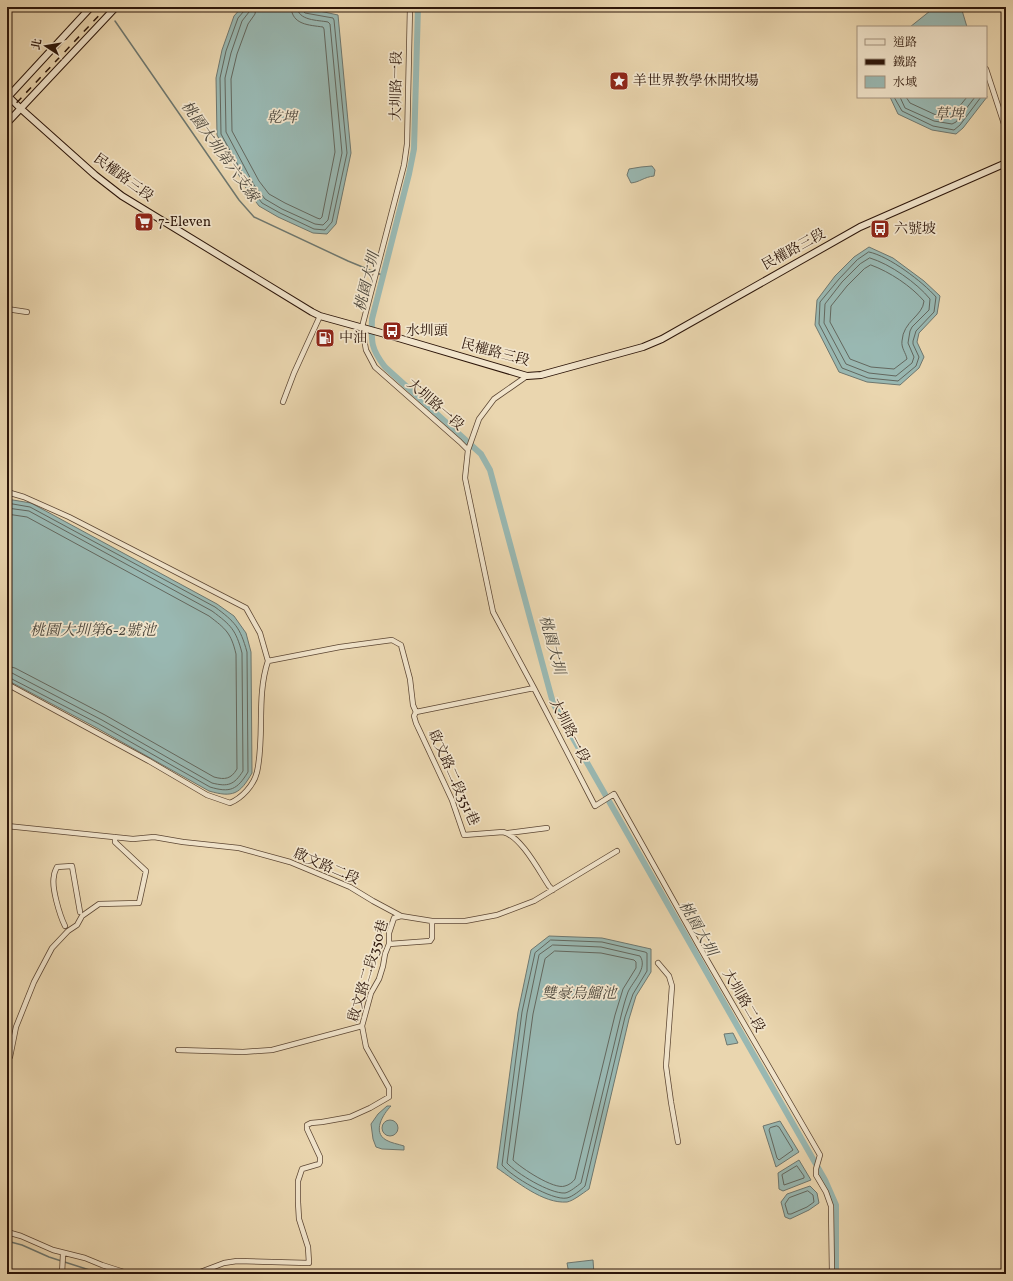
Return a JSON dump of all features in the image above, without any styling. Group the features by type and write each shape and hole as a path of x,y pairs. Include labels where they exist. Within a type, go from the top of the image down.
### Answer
{"street":[{"path":"8,96 91,7"},
{"path":"7,123 116,7"},
{"name":"大圳路一段","path":"410,7 407,144 404,165 362,327 366,350 375,367 469,449 465,478 493,612 595,806 614,794"},
{"path":"987,72 1006,130"},
{"name":"民權路三段","path":"8,96 95,175 122,196 320,316 527,376 541,375 643,347 656,342 860,227 1006,163"},
{"path":"7,310 27,312"},
{"path":"283,402 294,373 320,316"},
{"path":"469,449 479,419 494,399 527,376"},
{"path":"7,492 24,497 69,517 246,608 260,633 268,661 263,676 260,749 257,773 250,787 237,800 230,803 207,795 7,684"},
{"path":"268,661 340,647 392,640 401,645 410,678 413,705 416,712 534,688"},
{"name":"啟文路二段351巷","path":"416,712 414,716 416,723 452,800 464,835 503,832 508,833"},
{"name":"大圳路二段","path":"614,794 699,946 820,1155 816,1175 826,1192 831,1206 832,1274"},
{"name":"啟文路二段","path":"7,826 133,839 154,837 183,842 239,848 290,862 350,887 401,916 432,922 465,921 497,915 534,901 617,851"},
{"path":"508,833 547,828"},
{"path":"508,833 516,839 548,886 553,890"},
{"path":"7,1059 10,1057 16,1027 34,982 52,948 68,931 77,925 82,916 99,904 139,903 146,871 115,842 115,837"},
{"path":"65,926 60,917 53,882 58,867 72,866 80,912"},
{"name":"啟文路二段350巷","path":"195,1274 224,1263 237,1261 309,1263 308,1247 299,1219 298,1181 302,1169 318,1164 320,1162 320,1157 307,1129 308,1125 311,1123 350,1117 389,1097 389,1088 366,1047 362,1026 369,998 379,979 389,944 389,933 394,918 401,916"},
{"path":"389,944 430,941 432,938 432,922"},
{"path":"658,963 669,976 672,986 666,1066 678,1142"},
{"path":"178,1050 243,1052 272,1050 362,1026"},
{"path":"7,1232 21,1236 63,1254 85,1258 130,1274"},
{"path":"62,1272 63,1254"}],"water":[{"name":"乾埤","path":"242,7 301,7 338,15 351,153 336,224 327,234 313,233 278,217 259,206 247,190 217,135 216,78 222,50 234,16"},
{"path":"935,7 961,7 967,26 911,26"},
{"name":"草埤","path":"890,98 986,98 963,128 956,134 932,130 898,114"},
{"path":"652,166 655,170 654,176 631,183 627,175 629,169"},
{"path":"869,247 893,258 924,281 940,296 937,314 919,333 917,342 924,357 919,368 900,385 867,382 839,372 815,325 817,300 835,276 854,257"},
{"name":"桃園大圳第6-2號池","path":"7,499 31,503 217,604 234,616 246,633 251,652 252,773 244,786 230,794 209,791 97,728 7,680"},
{"name":"雙豪烏鰡池","path":"549,936 602,938 651,949 651,972 636,996 629,1019 589,1189 575,1199 567,1202 558,1202 539,1196 497,1168 518,1012 531,950"},
{"path":"733,1033 738,1043 727,1045 724,1034"},
{"path":"387,1106 391,1106 382,1118 379,1128 380,1132 382,1137 386,1140 404,1146 404,1150 382,1149 376,1147 373,1139 371,1124 378,1114"},
{"path":"390,1120 396,1122 398,1128 396,1134 390,1136 384,1134 382,1128 384,1122"},
{"path":"780,1121 799,1152 776,1167 763,1126"},
{"path":"799,1160 811,1180 783,1191 779,1189 778,1173"},
{"path":"810,1186 817,1193 819,1203 809,1210 790,1219 785,1217 781,1202 787,1194"},
{"path":"593,1260 594,1274 569,1274 567,1263"}],"waterway":[{"name":"桃園大圳","path":"418,7 414,149 372,319 372,340 374,350 385,367 481,454 490,470 553,703 825,1180 836,1205 836,1274"},
{"name":"桃園大圳第六支線","path":"115,21 239,200 254,217 348,261 382,275"},
{"path":"7,1241 22,1245 49,1257 102,1274"},
{"path":"229,1274 235,1272 374,1274"}],"railway":[{"path":"7,113 107,7"}],"place":[{"name":"羊世界教學休閒牧場","path":"619,81"},
{"name":"7-Eleven","path":"144,222"},
{"name":"六號坡","path":"880,229"},
{"name":"水圳頭","path":"392,331"},
{"name":"中油","path":"325,338"}]}
